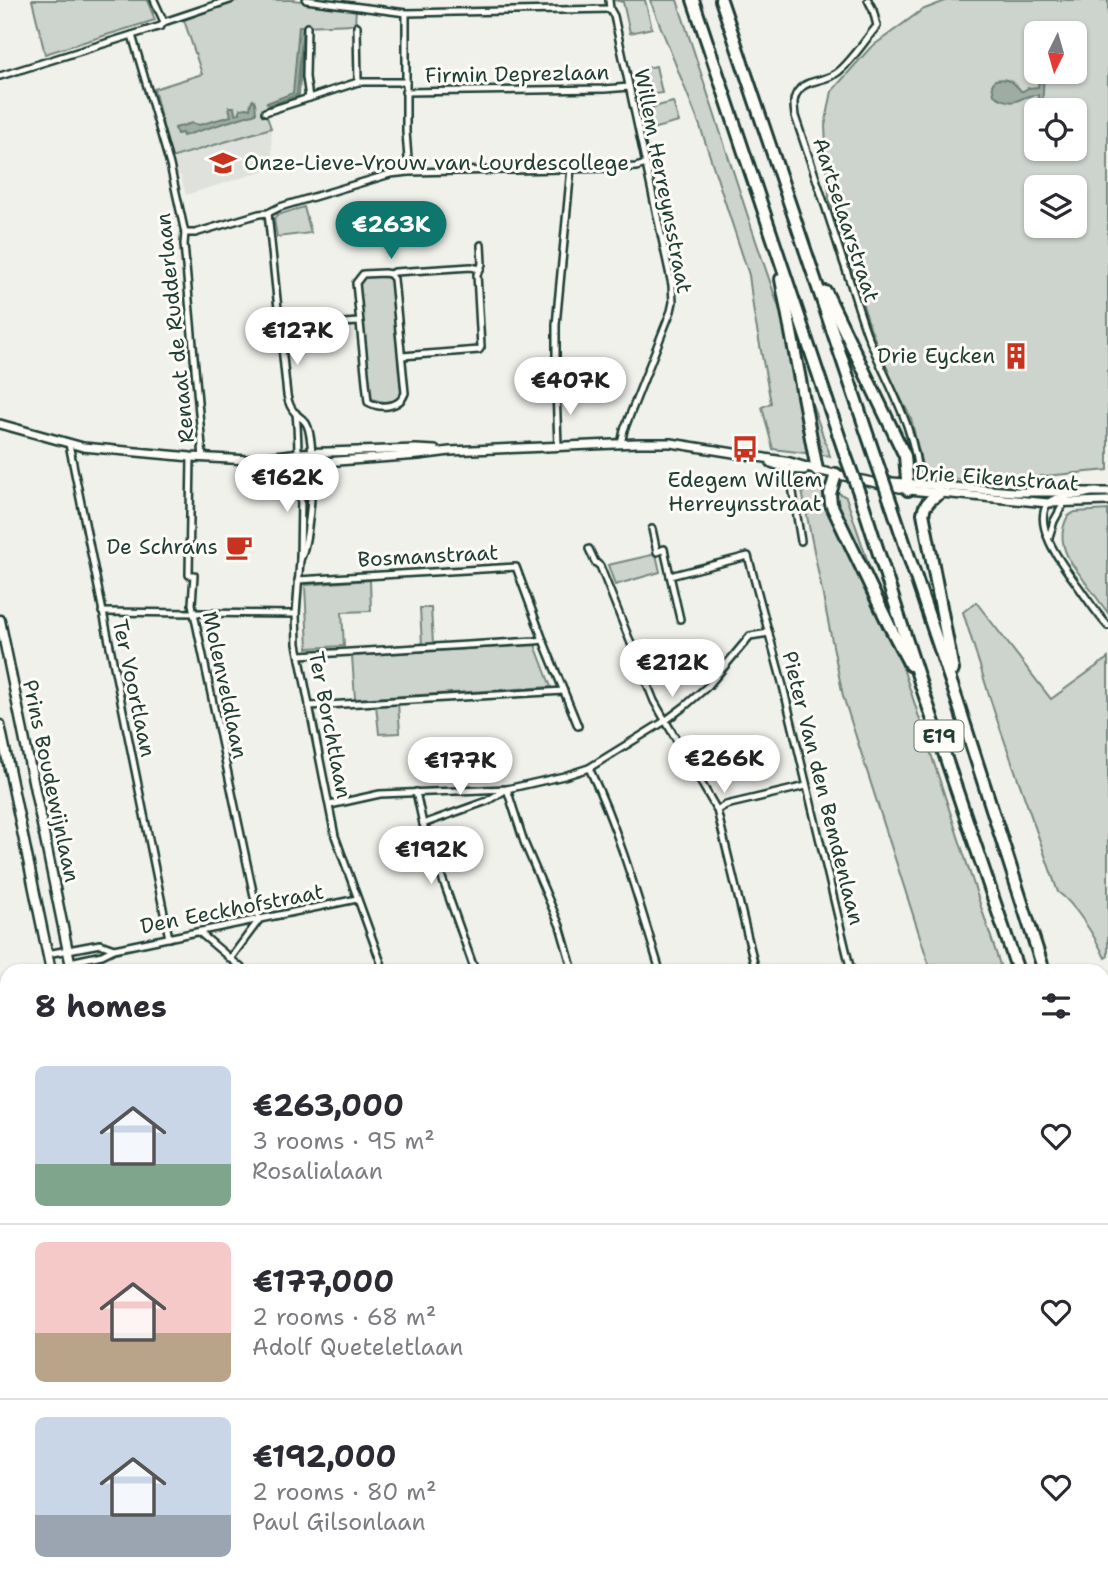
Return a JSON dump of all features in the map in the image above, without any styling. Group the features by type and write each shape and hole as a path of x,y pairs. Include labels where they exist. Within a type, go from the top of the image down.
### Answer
{"highway":[{"name":"E19","path":"693,0 1016,964"},
{"name":"E19","path":"721,0 957,700 1042,964"},
{"path":"776,248 817,470"},
{"path":"805,248 905,456 911,486"},
{"path":"836,474 830,494 831,504 903,654 920,682"},
{"path":"940,493 928,502 923,513 957,700"}],"main road":[{"name":"Prins Boudewijnlaan","path":"0,620 70,949 71,964"},
{"name":"Prins Boudewijnlaan","path":"0,725 49,964"}],"street":[{"path":"154,0 164,22"},
{"path":"0,76 161,26 164,22 230,0"},
{"path":"306,0 407,13 611,9"},
{"name":"Willem Herreynsstraat","path":"609,0 672,285 673,302 621,444"},
{"name":"Aartselaarstraat","path":"868,0 877,26 840,71 828,79 800,87 793,100 795,116 867,332 911,433 918,471 911,486"},
{"path":"407,13 405,92 409,172"},
{"path":"357,26 359,82"},
{"path":"307,27 306,77 309,98"},
{"name":"Renaat de Rudderlaan","path":"132,35 167,155 186,233 184,244 203,458"},
{"path":"265,112 359,82 406,82"},
{"name":"Firmin Deprezlaan","path":"405,92 629,87"},
{"path":"186,233 195,233 268,213 390,174 636,167 646,164"},
{"path":"558,446 556,325 571,168"},
{"path":"268,213 286,395 296,413"},
{"path":"402,356 479,350 481,346 477,274 482,264 481,246"},
{"path":"390,274 394,279 405,393 396,405 373,405 368,402 359,322 356,283 358,278 363,274 471,267 480,269"},
{"path":"280,327 359,322"},
{"name":"Ter Borchtlaan","path":"296,413 307,424 313,463 306,548 300,561"},
{"name":"Ter Borchtlaan","path":"296,413 300,463 300,561 296,635 335,836 381,964"},
{"name":"Drie Eikenstraat","path":"0,424 83,447 261,462 313,463 450,451 671,443 940,493 1048,503 1108,502"},
{"name":"Ter Voortlaan","path":"69,444 169,938"},
{"name":"Drie Eikenstraat","path":"250,460 311,452 416,449 450,451"},
{"name":"Molenveldlaan","path":"191,457 189,575 194,575 192,604 258,920"},
{"path":"790,465 801,541"},
{"name":"Drie Eikenstraat","path":"911,486 1014,492 1108,492"},
{"path":"1043,519 1048,503 1055,498 1083,496 1093,492"},
{"path":"1026,501 1035,504 1041,512 1054,552 1108,626"},
{"path":"1049,537 1064,503"},
{"path":"652,529 657,552 664,550 680,619"},
{"path":"589,549 600,566 654,701 717,810 754,964"},
{"name":"Pieter Van den Bemdenlaan","path":"670,576 748,556 849,964"},
{"name":"Bosmanstraat","path":"298,580 516,567 578,726"},
{"path":"102,612 296,614"},
{"path":"330,805 380,794 507,789 589,768 665,721 709,685 750,636 769,633"},
{"path":"300,655 543,639"},
{"path":"309,706 564,691"},
{"path":"589,768 622,845 658,964"},
{"path":"717,810 726,805 806,786"},
{"path":"423,824 487,801 507,789"},
{"path":"507,789 524,842 560,926 571,964"},
{"path":"416,792 423,824 473,964"},
{"name":"Den Eeckhofstraat","path":"79,964 114,949 357,900"},
{"path":"230,959 258,920"},
{"path":"199,932 236,964"},
{"name":"Den Eeckhofstraat","path":"70,949 100,944 114,949"},
{"path":"47,954 70,949"}],"shaded area":[{"path":"32,0 147,0 155,20 45,54"},
{"path":"238,0 294,0 356,9 355,24 303,26 299,96 265,111 271,128 171,158 154,89 202,74 184,20"},
{"path":"614,0 645,0 652,28 630,33 623,2"},
{"path":"650,0 677,0 830,456 773,449 762,407 771,403 749,275 700,126"},
{"name":"Drie Eycken","path":"948,0 1108,0 1108,470 982,480 925,478 911,418 892,382 870,327 829,198 825,126 832,91 870,48 922,10"},
{"path":"299,26 303,26 297,95 269,105 267,103 293,93"},
{"path":"656,66 662,93 649,95 643,69"},
{"path":"1003,79 1016,85 1021,91 1038,87 1038,84 1043,84 1043,98 1032,95 1014,102 994,95 992,85 995,80"},
{"path":"253,100 256,113 183,136 182,133 177,134 175,128 231,116 229,107 234,107 235,114 240,113 240,109 250,109"},
{"path":"673,102 679,122 651,129 646,109"},
{"name":"Onze-Lieve-Vrouw van Lourdescollege","path":"271,128 273,168 186,195 180,175 177,176 171,159"},
{"path":"304,207 311,233 277,237 274,219 277,215"},
{"path":"364,277 387,277 392,285 403,391 398,399 387,402 372,399 369,393 359,289"},
{"path":"800,481 826,486 846,497 875,583 883,625 901,662 1000,964 929,964 843,696"},
{"path":"1108,510 1108,613 1072,564 1064,546 1063,534 1068,516 1075,512"},
{"path":"656,554 660,572 615,585 608,565"},
{"path":"370,580 371,611 342,612 344,646 308,648 305,585"},
{"path":"976,602 1051,699 1108,658 1108,956 1105,958 1084,922 1058,892 995,714 963,612"},
{"path":"420,608 431,608 433,644 422,644"},
{"path":"535,645 551,687 355,699 352,656"},
{"path":"398,703 400,733 379,734 376,705"}],"waterway":[{"path":"148,0 154,13"}],"place":[{"name":"Onze-Lieve-Vrouw van Lourdescollege","path":"223,163"},
{"name":"Drie Eycken","path":"1016,356"},
{"name":"Edegem Willem Herreynsstraat","path":"745,449"},
{"name":"De Schrans","path":"239,547"}]}
